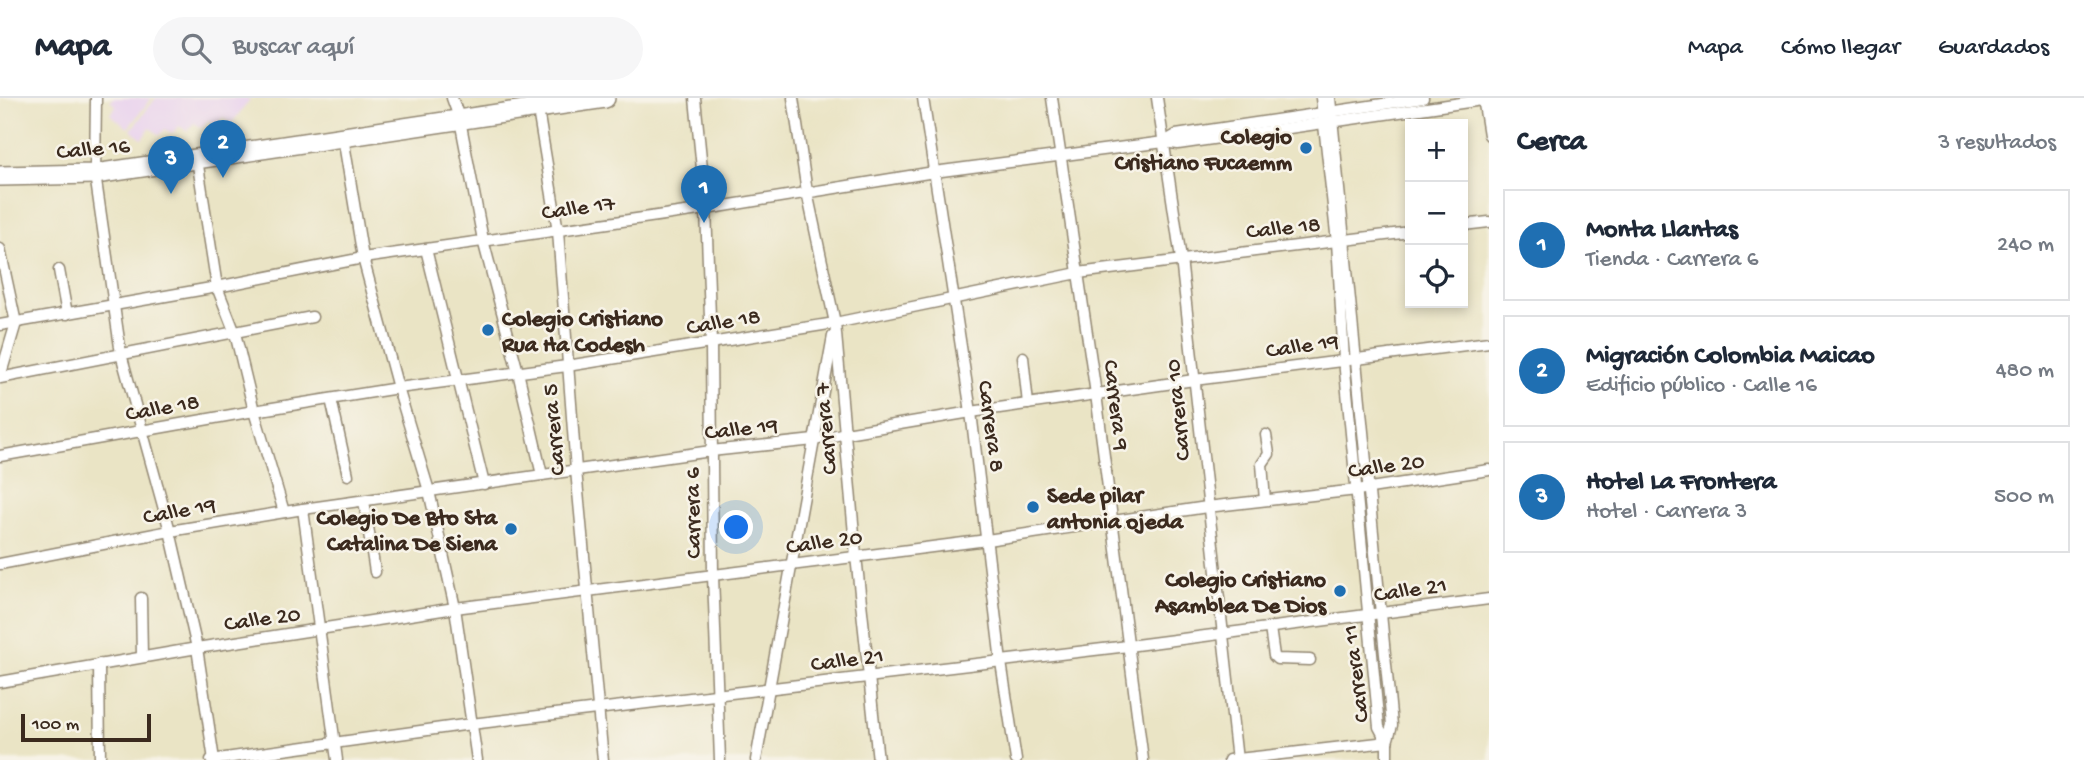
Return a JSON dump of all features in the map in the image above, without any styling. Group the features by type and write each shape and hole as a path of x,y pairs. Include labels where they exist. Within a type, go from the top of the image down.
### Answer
{"highway":[{"name":"Calle 16","path":"0,176 95,174 460,120 537,103 605,98"}],"street":[{"path":"96,98 95,174 121,354 170,531 197,648 213,760"},
{"path":"452,98 460,120 483,240 542,475"},
{"name":"Carrera 6","path":"695,98 706,209 713,576 720,760"},
{"name":"Carrera 7","path":"793,98 807,192 835,323 878,760"},
{"name":"Carrera 8","path":"923,98 971,412 1001,662 1016,760"},
{"name":"Carrera 9","path":"1052,98 1096,394 1143,760"},
{"name":"Carrera 10","path":"1157,98 1181,259 1237,760"},
{"name":"Carrera 11","path":"1321,98 1328,117"},
{"name":"Carrera 11","path":"1330,98 1328,117 1350,359 1392,725 1387,742 1387,760"},
{"name":"Calle 17","path":"1328,117 1381,101 1423,98"},
{"path":"1485,99 1489,135"},
{"name":"Calle 17","path":"0,325 363,258 706,209 934,172 1164,142 1178,144 1328,117 1485,99"},
{"name":"Carrera 5","path":"537,103 558,231 567,366 603,760"},
{"path":"343,137 363,258 429,491 454,608 478,760"},
{"path":"197,159 217,287 235,333 254,411 284,512"},
{"path":"1468,224 1489,222"},
{"name":"Calle 18","path":"0,456 398,388 567,366 835,323 1078,273 1405,233"},
{"path":"0,248 16,323 0,378 312,317"},
{"path":"426,249 484,484"},
{"path":"59,270 67,314"},
{"path":"756,760 835,323"},
{"name":"Calle 19","path":"0,564 170,531 303,509 711,451 814,440 971,412 1194,380 1489,342"},
{"path":"1023,357 1028,404"},
{"path":"331,399 348,475"},
{"path":"1265,500 1262,464 1269,454 1266,435"},
{"name":"Calle 20","path":"0,682 454,608 987,540 1207,507 1363,489 1489,470"},
{"name":"Carrera 11","path":"1363,489 1368,615 1379,727 1387,742"},
{"path":"364,500 375,572"},
{"path":"303,509 337,760"},
{"path":"141,598 142,657"},
{"name":"Calle 21","path":"213,760 471,724 1001,662 1489,599"},
{"path":"1270,628 1274,656 1277,659 1310,660"},
{"path":"99,664 100,760"},
{"path":"1229,760 1387,742"}],"shaded area":[{"path":"113,98 152,98 128,128 110,114 116,106 110,101"},
{"path":"156,98 250,100 231,124 223,117 216,126 208,120 202,128 194,123 187,131 179,126 172,134 165,129 160,135 150,128 142,139 131,130"}],"place":[{"name":"Colegio Cristiano Fucaemm","path":"1306,148"},
{"name":"Migración Colombia Maicao","path":"223,178"},
{"name":"Hotel La Frontera","path":"171,194"},
{"name":"Monta Llantas","path":"704,223"},
{"name":"Colegio Cristiano Rua Ha Codesh","path":"488,330"},
{"name":"Sede pilar antonia ojeda","path":"1033,507"},
{"name":"Colegio De Bto Sta Catalina De Siena","path":"511,529"},
{"name":"Colegio Cristiano Asamblea De Dios","path":"1340,591"}]}
